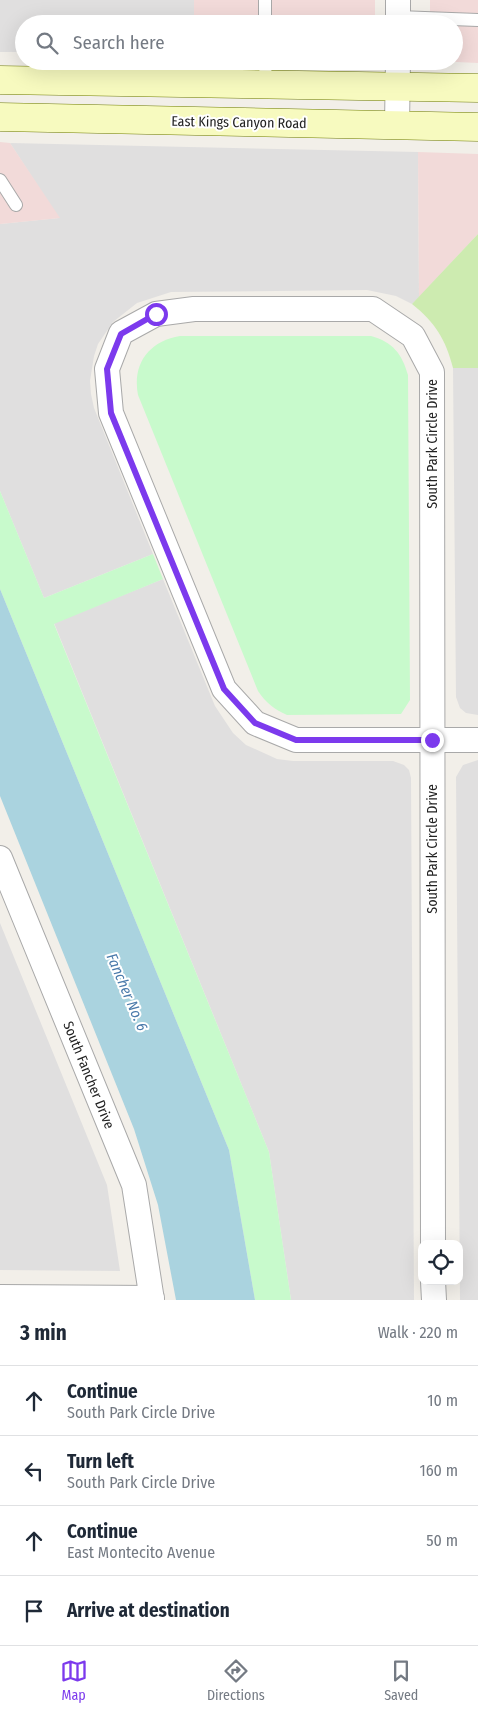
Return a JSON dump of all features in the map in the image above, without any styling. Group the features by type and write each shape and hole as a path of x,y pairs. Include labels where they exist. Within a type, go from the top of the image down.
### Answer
{"main road":[{"path":"0,80 266,74 398,74 478,88"},
{"name":"East Kings Canyon Road","path":"0,117 478,127"}],"street":[{"path":"398,74 398,124"},
{"name":"South Park Circle Drive","path":"432,740 296,740 255,723 224,689 111,413 107,369 121,334 156,314 194,309 373,309 413,336 432,372 433,1240"},
{"path":"432,740 478,740"},
{"name":"South Fancher Drive","path":"0,858 134,1185 152,1299"},
{"path":"433,1285 434,1300"},
{"path":"0,1298 152,1299"}],"lane":[{"path":"265,0 265,15"},
{"path":"398,13 421,15"},
{"path":"463,19 478,20"},
{"path":"0,180 16,205"}],"shaded area":[{"path":"0,0 194,0 194,15 15,15 15,52 0,52"},
{"path":"194,0 375,0 375,15 194,15"},
{"path":"430,0 478,0 478,63 463,62 463,15 430,15"},
{"path":"0,142 10,143 60,218 0,224"},
{"path":"10,143 418,152 419,297 412,304 396,296 367,290 171,292 137,303 113,322 98,344 94,356 90,381 91,394 94,408 153,554 44,598 0,491 0,224 59,218"},
{"path":"418,152 478,154 478,234 419,297"},
{"path":"453,368 478,368 478,715 466,713 460,708 456,697"},
{"path":"163,579 215,706 233,733 246,745 277,759 293,761 393,761 404,765 409,770 411,778 414,1300 291,1300 269,1152 54,623"},
{"path":"478,760 478,1300 460,1300 460,1285 463,1285 463,1240 460,1240 456,777 463,765"},
{"path":"0,923 107,1185 120,1271 0,1270"}],"green space":[{"path":"478,234 478,368 453,368 447,349 438,332 412,304"},
{"path":"180,336 371,336 391,345 403,361 408,375 410,700 401,714 287,715 271,705 258,691 138,395 138,373 140,364 145,356 160,343"},
{"path":"0,491 44,598 153,554 163,579 54,624 269,1152 291,1300 255,1300 229,1150 0,589"}],"water":[{"name":"Fancher No. 6","path":"0,589 229,1150 255,1300 176,1300 158,1205 134,1129 0,796"}],"route":[{"path":"156,314 121,334 107,369 111,413 224,689 255,723 296,740 432,740"}]}
